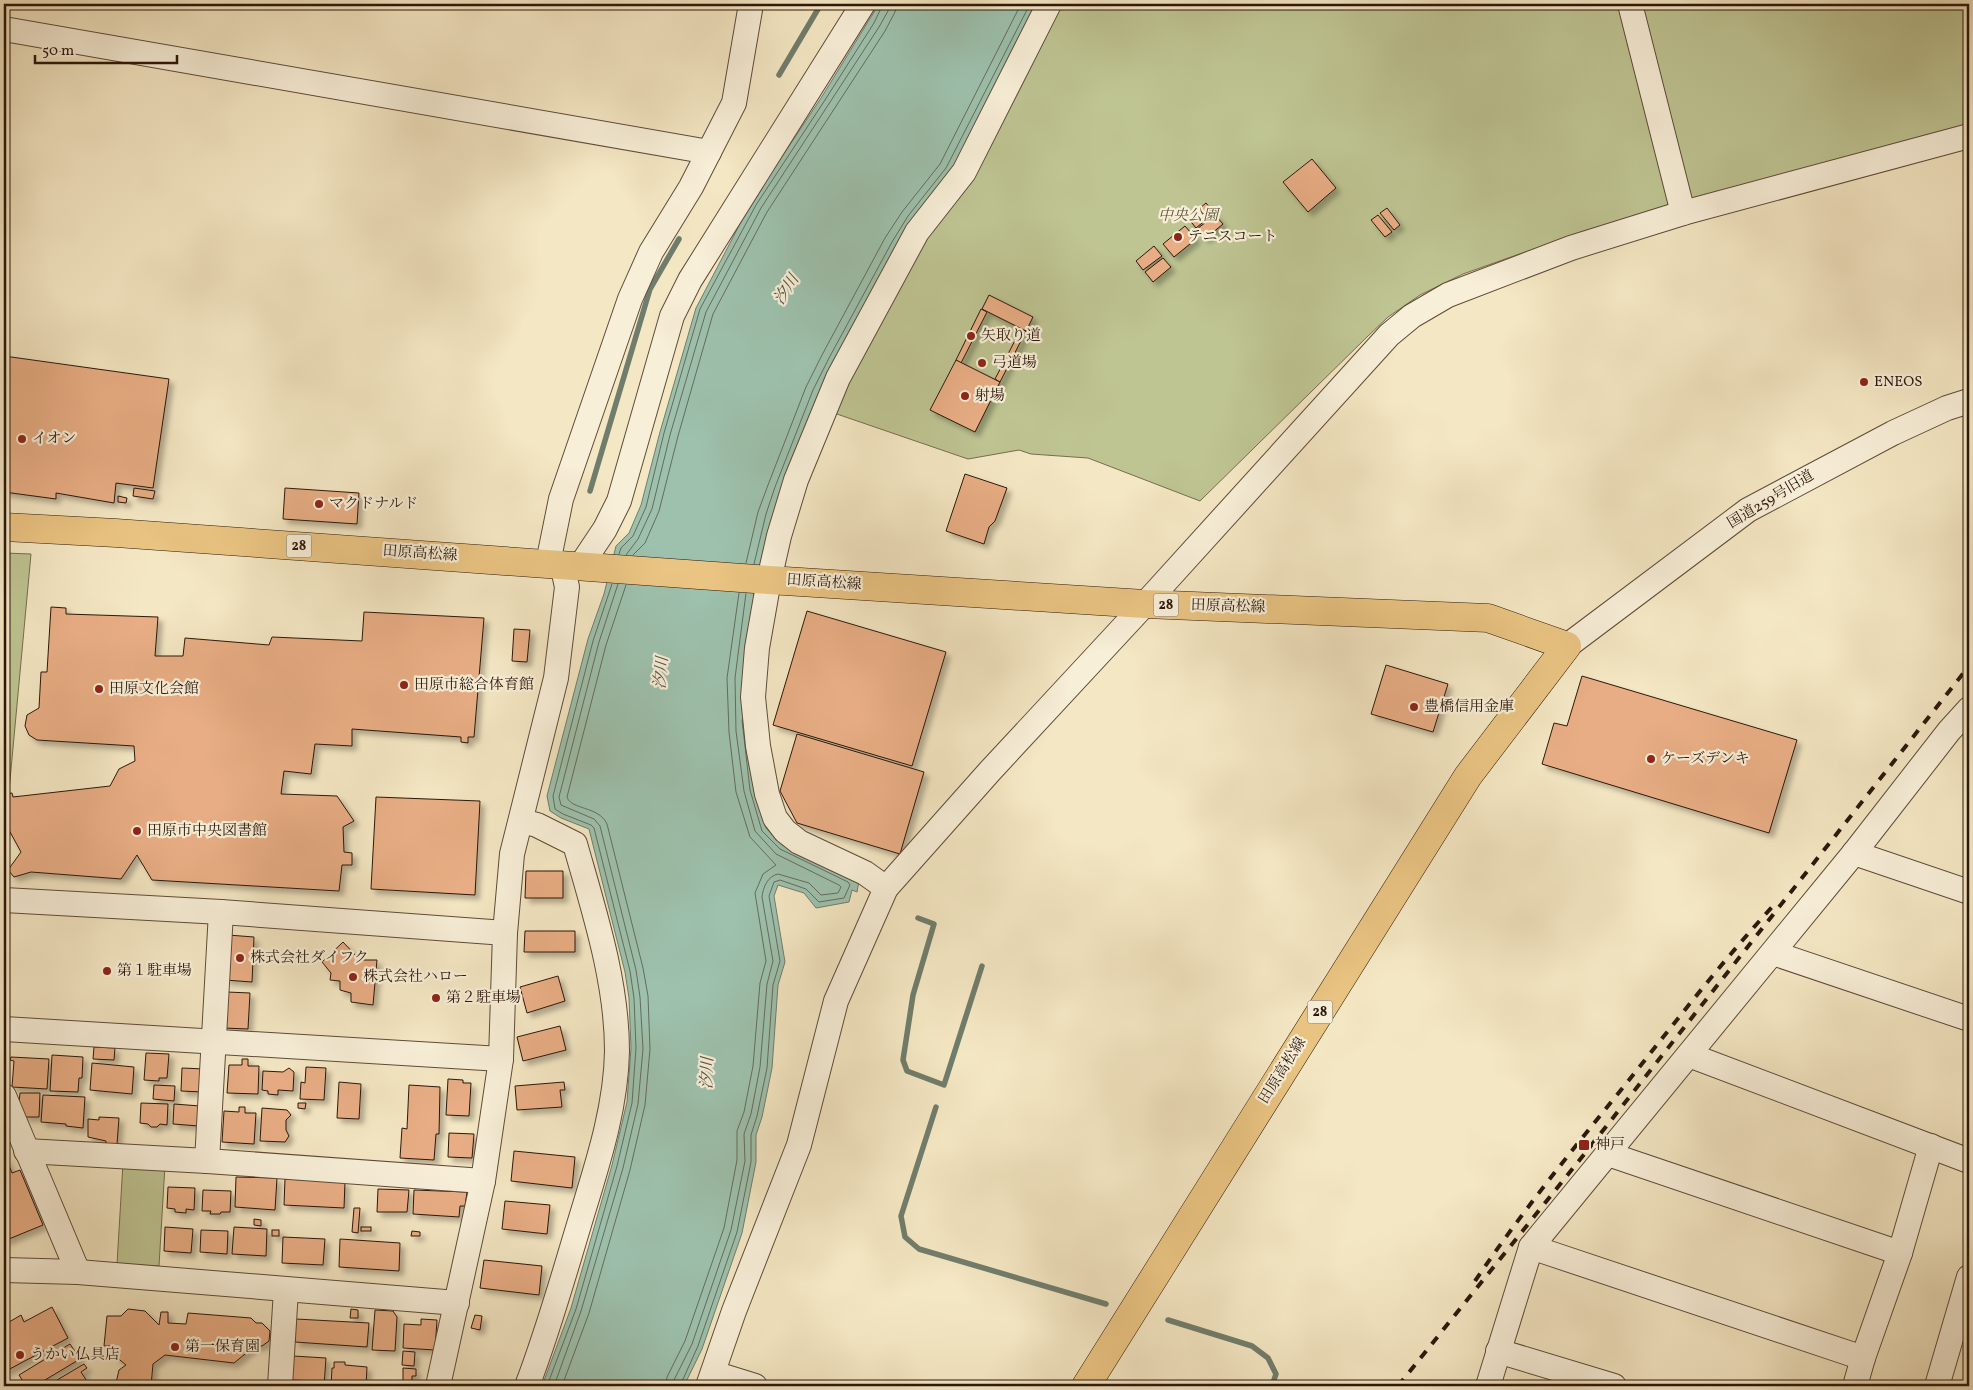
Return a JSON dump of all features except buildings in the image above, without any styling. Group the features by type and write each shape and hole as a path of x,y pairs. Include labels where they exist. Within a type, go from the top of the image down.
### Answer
{"main road":[{"name":"田原高松線","path":"4,527 116,533 1145,604 1488,618 1567,646 1468,776 1086,1386"}],"street":[{"path":"438,1386 483,1181 501,1059 505,933 512,854 522,821 556,678 567,587 572,565 561,499 630,299 651,252 691,187 734,103 751,4"},
{"path":"572,565 605,530 619,501 672,316 690,280 864,4"},
{"path":"886,888 865,873 799,842 775,818 767,794 758,746 753,697 765,579 796,480 838,378 917,232 964,172 1049,4"},
{"path":"1630,4 1682,213"},
{"path":"4,29 709,152"},
{"path":"755,1386 710,1380 734,1311 799,1145 836,1001 886,888 990,771 1145,604 1389,335 1412,316 1448,295 1572,248 1682,213 1969,136"},
{"name":"国道259号旧道","path":"1567,646 1748,510 1893,433 1969,401"},
{"path":"1488,1386 1530,1247 1689,1056 1854,853 1949,731 1969,709"},
{"path":"522,821 537,825 575,844 600,929 612,996 617,1051 609,1117 595,1170 541,1350 527,1386"},
{"path":"1854,853 1969,892"},
{"path":"4,900 221,912 505,933"},
{"path":"207,1161 221,912"},
{"path":"1773,953 1969,1019"},
{"path":"4,1029 501,1059"},
{"path":"1689,1056 1969,1161"},
{"path":"4,1096 78,1272"},
{"path":"1855,1386 1900,1253 1931,1146"},
{"path":"26,1151 207,1161 483,1181"},
{"path":"1608,1154 1900,1253"},
{"path":"1530,1247 1863,1358"},
{"path":"4,1270 78,1272 457,1303"},
{"path":"1937,1386 1969,1277"},
{"path":"280,1386 286,1290"},
{"path":"1498,1351 1614,1386"}],"green space":[{"name":"中央公園","path":"1055,4 1969,4 1969,129 1587,230 1463,274 1420,295 1388,317 1200,501 1088,458 1031,454 1019,450 968,459 831,412"},
{"path":"4,553 31,554 9,791 4,792"},
{"path":"123,1163 165,1165 159,1266 117,1264"}],"water":[{"name":"汐川","path":"879,4 1042,4 776,517 755,790 766,828 782,845 859,881 857,892 852,890 849,902 816,908 804,893 778,885 774,896 785,962 778,985 772,1068 762,1117 756,1135 756,1162 742,1233 702,1349 684,1386 542,1386 571,1308 612,1165 627,1102 631,1048 629,998 625,972 589,829 561,818 550,811 547,796 588,639 604,594 616,546 629,533 641,505 696,308 751,203 821,98"}],"waterway":[{"path":"779,75 821,4"},
{"path":"590,491 650,289 679,239"},
{"path":"918,918 934,924 913,995 903,1060 907,1071 944,1085 982,966"},
{"path":"936,1107 901,1216 905,1237 919,1249 1106,1304"},
{"path":"1168,1320 1252,1346 1268,1358 1276,1374 1272,1386"}],"railway":[{"path":"1398,1386 1586,1152 1969,666"},
{"path":"1475,1281 1567,1157 1715,973 1772,907"}],"place":[{"name":"テニスコート","path":"1178,237"},
{"name":"矢取り道","path":"971,336"},
{"name":"弓道場","path":"982,363"},
{"name":"ENEOS","path":"1864,382"},
{"name":"射場","path":"965,396"},
{"name":"イオン","path":"22,439"},
{"name":"マクドナルド","path":"319,504"},
{"name":"田原市総合体育館","path":"404,685"},
{"name":"田原文化会館","path":"99,689"},
{"name":"豊橋信用金庫","path":"1414,707"},
{"name":"ケーズデンキ","path":"1651,759"},
{"name":"田原市中央図書館","path":"137,831"},
{"name":"株式会社ダイフク","path":"240,958"},
{"name":"第１駐車場","path":"107,971"},
{"name":"株式会社ハロー","path":"353,977"},
{"name":"第２駐車場","path":"436,998"},
{"name":"神戸","path":"1584,1145"},
{"name":"第一保育園","path":"175,1347"},
{"name":"うかい仏具店","path":"20,1355"}]}
